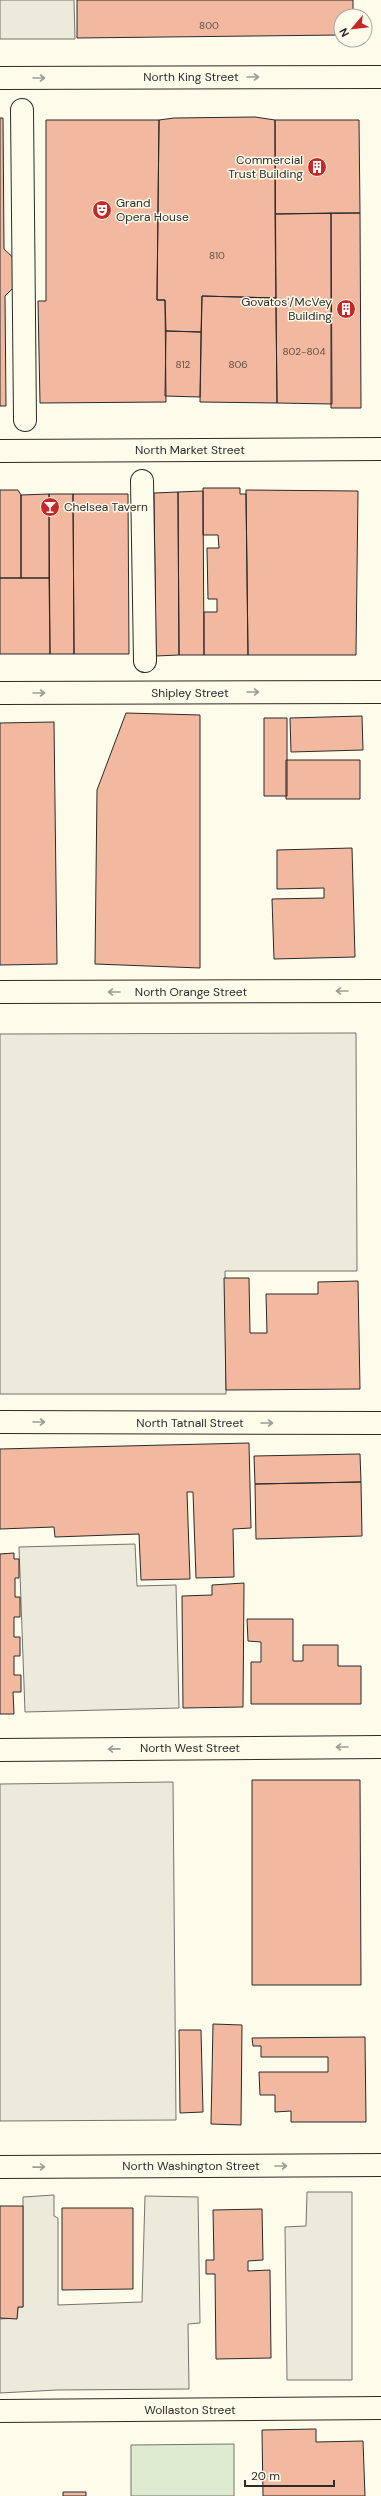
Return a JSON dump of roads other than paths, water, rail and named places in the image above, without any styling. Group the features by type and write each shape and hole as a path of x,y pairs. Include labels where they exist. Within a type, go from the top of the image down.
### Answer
{"street":[{"name":"North King Street","path":"0,78 381,77"},
{"path":"22,110 25,420"},
{"name":"North Market Street","path":"0,451 381,449"},
{"path":"142,481 145,661"},
{"name":"Shipley Street","path":"0,693 381,692"},
{"name":"North Orange Street","path":"0,992 381,991"},
{"name":"North Tatnall Street","path":"0,1422 381,1423"},
{"name":"North West Street","path":"0,1750 381,1747"},
{"name":"North Washington Street","path":"0,2167 381,2165"},
{"name":"Wollaston Street","path":"0,2411 381,2408"}],"place":[{"name":"Commercial Trust Building","path":"317,167"},
{"name":"Grand Opera House","path":"102,210"},
{"name":"Govatos'/McVey Building","path":"346,309"},
{"name":"Chelsea Tavern","path":"50,507"}]}
